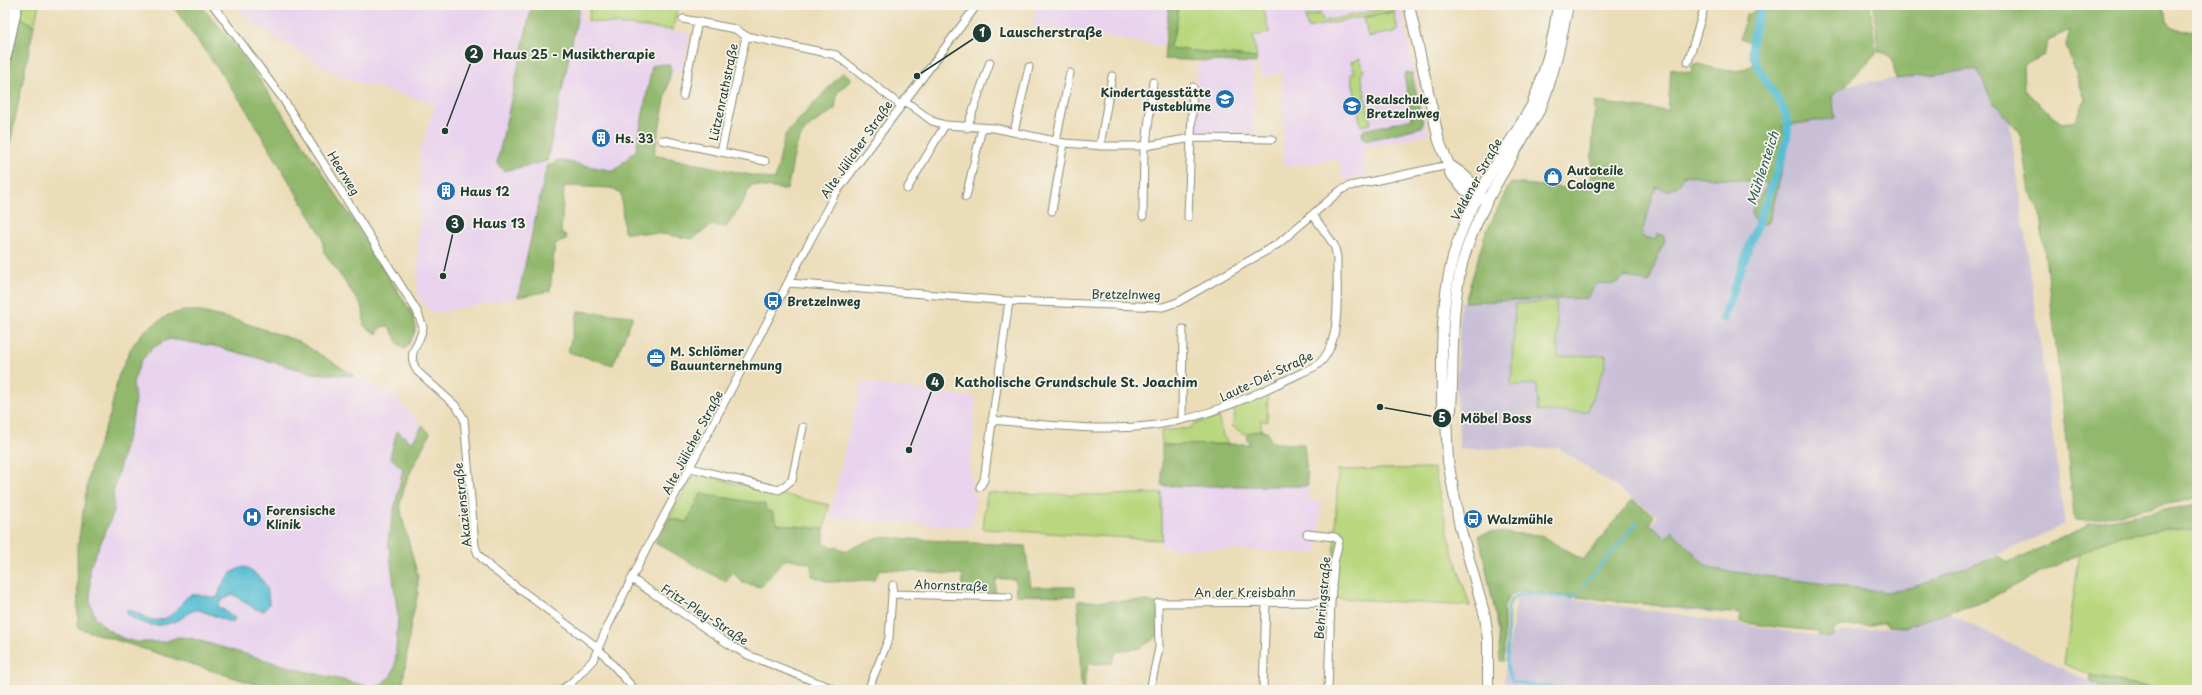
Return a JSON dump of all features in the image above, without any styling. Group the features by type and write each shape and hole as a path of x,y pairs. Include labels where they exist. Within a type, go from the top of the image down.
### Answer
{"main road":[{"path":"5,56 16,5"}],"street":[{"name":"Heerweg","path":"213,5 291,112 417,311 423,327 422,334 411,357 412,364"},
{"name":"Alte Jülicher Straße","path":"566,689 589,666 632,579 835,194 902,102 977,5"},
{"path":"1409,5 1439,141 1449,165 1471,182 1476,187 1479,196 1488,201"},
{"name":"Veldener Straße","path":"1488,690 1488,639 1486,619 1454,496 1447,451 1446,418 1442,409 1445,298 1452,260 1462,232 1479,196 1532,104 1546,66 1558,5"},
{"name":"Veldener Straße","path":"1446,418 1451,410 1455,300 1462,264 1488,201 1547,93 1555,68 1568,5"},
{"path":"1688,62 1705,5"},
{"name":"Lützenrathstraße","path":"684,19 735,29 746,36 816,49 836,56 902,102 932,121 944,125 1014,132 1060,142 1100,146 1145,146 1192,138 1272,139"},
{"path":"683,96 698,21"},
{"name":"Lützenrathstraße","path":"721,152 746,36"},
{"path":"966,128 990,62"},
{"path":"1014,132 1028,67"},
{"path":"1052,211 1070,73"},
{"path":"1100,146 1112,76"},
{"path":"1143,216 1145,146 1153,82"},
{"path":"1188,217 1193,87"},
{"path":"907,189 944,125"},
{"path":"966,197 982,128"},
{"name":"Lützenrathstraße","path":"662,140 765,161"},
{"name":"Bretzelnweg","path":"789,283 1009,301 1155,307 1170,306 1278,244 1331,198 1350,186 1449,165"},
{"name":"Laute-Dei-Straße","path":"992,420 1095,427 1132,427 1182,420 1223,408 1271,387 1323,361 1334,340 1338,257 1334,245 1313,214"},
{"path":"980,487 984,480 1009,301"},
{"path":"1182,420 1183,329"},
{"name":"Akazienstraße","path":"412,364 417,371 456,406 464,419 475,546 478,554 490,568 548,609 598,648 635,690"},
{"path":"691,468 779,490 792,480 803,426"},
{"name":"Behringstraße","path":"1307,534 1335,537 1339,541 1334,563 1331,602 1328,690"},
{"name":"Fritz-Pley-Straße","path":"632,579 730,646 748,655 836,690"},
{"path":"868,690 889,638 892,585"},
{"name":"Ahornstraße","path":"892,594 1009,597"},
{"name":"An der Kreisbahn","path":"1150,690 1159,648 1158,603 1331,602"},
{"path":"1263,690 1266,603"}],"shaded area":[{"path":"233,5 585,5 582,21 690,33 681,74 657,70 635,178 548,158 517,298 434,313 423,304 417,293 420,152 435,104 343,78 255,25"},
{"path":"1036,5 1169,5 1163,46 1032,26"},
{"name":"Realschule Bretzelnweg","path":"1263,5 1400,5 1428,135 1363,148 1368,175 1343,180 1339,159 1283,167 1282,73 1262,77 1253,37 1269,33"},
{"name":"Kindertagesstätte Pusteblume","path":"1197,62 1254,64 1254,135 1194,133"},
{"path":"2002,65 2065,524 1980,563 1901,611 1806,620 1693,611 1596,598 1658,516 1559,448 1460,449 1456,387 1461,302 1587,298 1662,164 1760,185 1762,96"},
{"name":"Forensische Klinik","path":"169,339 214,346 313,373 355,376 394,395 422,426 412,443 397,431 403,468 388,539 398,616 395,666 391,676 375,688 178,637 164,642 136,642 122,638 107,629 95,617 90,603 90,567 114,512 113,492 133,416 135,399 133,382 141,361 152,348"},
{"path":"861,382 976,398 972,429 975,430 969,470 972,477 971,493 976,493 972,527 829,519"},
{"path":"1162,486 1308,486 1308,500 1322,502 1317,553 1161,547"},
{"path":"1518,592 1697,617 1808,635 1900,627 1938,608 2106,690 1522,690 1508,685 1504,681"}],"green space":[{"path":"22,5 39,5 34,26 19,16"},
{"path":"172,5 200,5 236,47 258,77 336,194 413,315 415,329 411,340 405,349 400,347 390,328 386,326 381,327 377,334 364,326 363,308 324,252 322,236 242,103"},
{"path":"532,5 580,5 547,161 504,171 497,163"},
{"path":"591,5 678,5 673,30 588,21"},
{"path":"1169,5 1177,5 1178,16 1169,48 1256,58 1256,63 1164,59"},
{"path":"1177,5 1263,5 1269,33 1253,37 1257,58 1169,48 1176,28"},
{"path":"1382,5 1398,5 1398,10 1308,28 1305,17 1320,13 1324,21 1382,9"},
{"path":"1754,5 1870,5 1876,53 1845,86 1832,96 1835,118 1782,126 1788,147 1769,222 1760,226 1752,215 1754,205 1768,183 1684,175 1680,184 1668,191 1656,187 1641,236 1655,240 1658,234 1663,235 1665,241 1657,257 1649,283 1626,276 1614,284 1597,283 1587,298 1465,302 1485,235 1510,183 1590,190 1595,102 1668,111 1671,69 1691,73 1693,63 1716,69 1732,71 1746,68 1753,64 1749,50 1750,42 1741,38 1746,15 1755,11"},
{"path":"1874,5 2161,5 2169,23 2176,30 2189,31 2197,29 2197,498 2087,521 2076,520 2074,516 2055,336 2039,208 2029,192 2020,132 1992,101 1977,69 1896,79 1892,58 1882,52 1878,52","holes":["2070,30 2066,46 2085,99 2076,121 2061,123 2024,90 2023,66 2044,55 2048,40"]},
{"path":"1394,12 1398,31 1368,37 1364,18"},
{"path":"19,16 34,26 5,168 5,84"},
{"path":"1360,59 1364,71 1361,74 1371,124 1361,126 1351,74 1355,73 1351,62"},
{"path":"662,64 670,65 671,70 654,155 775,180 785,135 843,72 852,79 837,93 835,109 811,125 800,138 794,156 787,190 751,185 742,204 726,227 712,225 692,239 662,234 624,232 621,193 611,188 564,186 561,233 566,235 566,240 555,244 550,291 518,297 547,165 552,165 557,160 614,171 636,150 652,66"},
{"path":"1406,72 1412,73 1423,124 1422,127 1364,140 1362,133 1364,130 1412,119 1404,75"},
{"path":"1556,301 1558,357 1606,355 1605,366 1587,412 1538,411 1537,384 1511,385 1515,304"},
{"path":"184,311 197,311 239,321 298,341 355,376 313,373 214,346 169,339 152,348 141,361 133,382 135,400 133,416 113,492 114,512 90,567 90,603 95,617 107,629 122,638 136,642 164,642 178,637 190,638 300,670 376,688 391,676 395,666 398,616 388,539 403,469 390,457 397,431 412,443 422,426 430,433 407,479 400,503 402,517 418,577 418,593 411,623 402,690 273,690 78,628 77,550 90,468 110,415 118,377 131,348 143,332 168,315"},
{"path":"578,311 633,316 613,365 568,352"},
{"path":"1268,392 1267,422 1261,420 1261,430 1244,434 1232,426 1235,414 1232,408"},
{"path":"1218,416 1223,436 1229,444 1162,445 1161,431 1191,428 1192,425"},
{"path":"1261,430 1267,431 1271,441 1276,443 1304,444 1308,486 1162,486 1162,445 1250,444 1246,437 1248,433"},
{"path":"1434,468 1451,547 1470,606 1332,598 1338,470"},
{"path":"695,474 829,505 824,529 777,524 772,512 687,522 669,518"},
{"path":"987,493 1112,495 1162,493 1162,540 983,529"},
{"path":"701,494 765,504 766,510 772,512 777,524 824,529 824,544 848,551 856,546 879,537 1025,546 1031,587 1075,587 1075,596 1016,595 1015,579 996,579 995,593 962,592 963,575 880,569 874,580 829,582 812,576 812,564 792,559 784,560 761,587 743,583 732,571 726,582 655,543 669,518 687,522"},
{"path":"1632,500 1654,515 1650,524 1665,538 1672,531 1707,566 1713,569 1886,592 1901,590 1930,582 1985,561 2000,557 2009,562 2067,536 2088,524 2197,504 2197,531 2166,529 2113,537 1978,604 1938,615 1905,627 1887,626 1885,622 1867,626 1841,626 1834,629 1833,636 1826,638 1820,636 1818,631 1740,622 1740,614 1518,591 1509,597 1504,606 1504,661 1500,661 1498,627 1479,535 1491,532 1540,535 1583,560"},
{"path":"2166,529 2197,531 2197,690 2167,690 2096,677 2064,664 2080,552 2114,537"},
{"path":"1078,601 1147,601 1158,604 1159,635 1140,648 1116,652 1112,663 1088,664 1084,688 1081,687"},
{"path":"2090,675 2162,690 2106,690 2089,681"}],"water":[{"path":"245,567 260,578 266,586 269,604 264,611 255,609 232,594 221,601 218,606 235,618 233,623 199,610 191,612 173,622 159,625 139,622 127,614 127,610 135,612 146,618 159,620 171,615 189,596 198,595 217,598 226,578 234,571"}],"waterway":[{"name":"Mühlenteich","path":"1723,318 1782,158 1788,134 1788,124 1784,111 1762,75 1753,56 1753,36 1763,5"},
{"name":"Mühlenteich","path":"1583,586 1637,523"},
{"name":"Mühlenteich","path":"1570,690 1512,681 1507,666 1508,608 1511,600 1521,594 1572,598 1577,593"}],"place":[{"name":"Lauscherstraße","path":"917,76"},
{"name":"Kindertagesstätte Pusteblume","path":"1225,99"},
{"name":"Realschule Bretzelnweg","path":"1352,106"},
{"name":"Haus 25 - Musiktherapie","path":"445,131"},
{"name":"Hs. 33","path":"601,138"},
{"name":"Autoteile Cologne","path":"1553,177"},
{"name":"Haus 12","path":"446,191"},
{"name":"Haus 13","path":"443,276"},
{"name":"Bretzelnweg","path":"773,301"},
{"name":"M. Schlömer Bauunternehmung","path":"656,358"},
{"name":"Möbel Boss","path":"1380,407"},
{"name":"Katholische Grundschule St. Joachim","path":"909,450"},
{"name":"Forensische Klinik","path":"252,517"},
{"name":"Walzmühle","path":"1473,519"}]}
